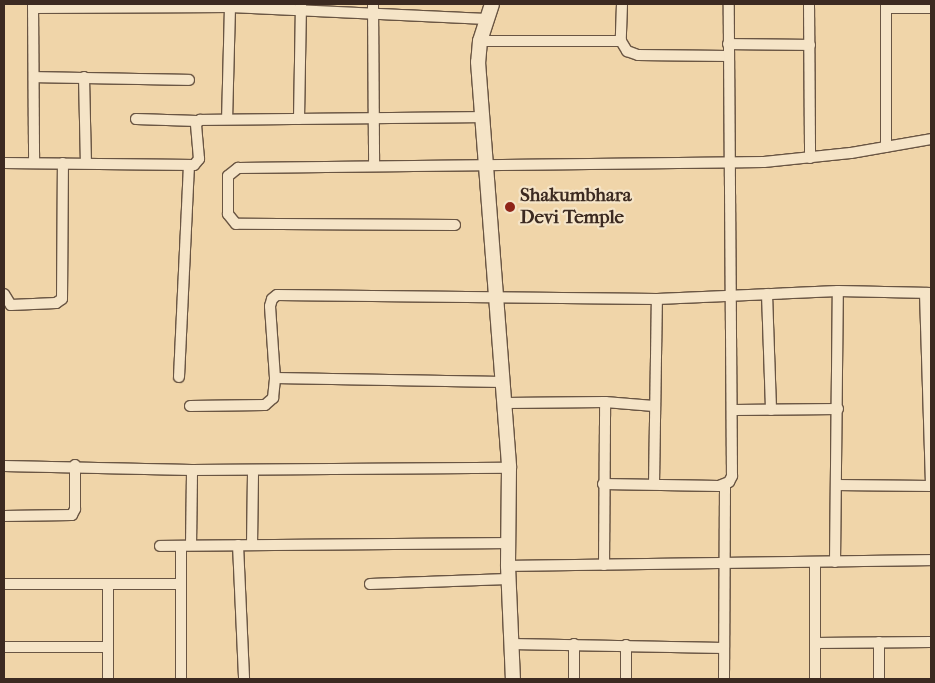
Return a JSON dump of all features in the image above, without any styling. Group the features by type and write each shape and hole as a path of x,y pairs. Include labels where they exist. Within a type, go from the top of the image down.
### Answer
{"street":[{"path":"492,4 480,41 478,62 484,117 509,468 508,573 512,679"},
{"path":"622,4 621,41 627,51 638,55 728,56"},
{"path":"724,679 723,563 725,485 732,476 734,465 733,296 728,163 729,4"},
{"path":"809,4 810,158"},
{"path":"34,163 33,6 230,5 373,8 487,19"},
{"path":"227,119 230,5"},
{"path":"886,147 886,6 931,8"},
{"path":"299,119 301,7"},
{"path":"373,8 374,166"},
{"path":"480,41 621,41"},
{"path":"728,44 810,45"},
{"path":"34,77 189,80"},
{"path":"84,77 86,163"},
{"path":"136,119 197,121 227,119 484,117"},
{"path":"4,163 189,165 199,159 197,121"},
{"path":"455,225 243,225 231,220 228,214 228,176 233,169 487,164 728,163 810,158 931,139"},
{"path":"4,294 7,303 11,305 56,302 62,299 63,163"},
{"path":"178,378 189,165"},
{"path":"836,562 838,292"},
{"path":"190,406 265,405 273,398 275,378 270,306 272,299 277,295 658,299 838,292 928,293 931,486 836,485"},
{"path":"767,294 771,410"},
{"path":"654,484 654,406 658,299"},
{"path":"275,378 503,382"},
{"path":"505,403 605,402 654,406"},
{"path":"604,565 605,402"},
{"path":"734,410 838,409"},
{"path":"4,466 75,465 192,470 509,468"},
{"path":"4,516 72,515 75,509 75,465"},
{"path":"181,679 181,584 192,470"},
{"path":"252,545 253,470"},
{"path":"603,484 725,485"},
{"path":"160,546 508,543"},
{"path":"238,545 244,679"},
{"path":"370,584 604,565 931,560"},
{"path":"815,563 815,679"},
{"path":"4,584 181,584"},
{"path":"108,584 108,679"},
{"path":"879,642 879,679"},
{"path":"815,643 931,642"},
{"path":"511,644 724,648"},
{"path":"574,644 574,679"},
{"path":"626,645 626,679"},
{"path":"4,647 108,647"}],"place":[{"name":"Shakumbhara Devi Temple","path":"510,207"}]}
